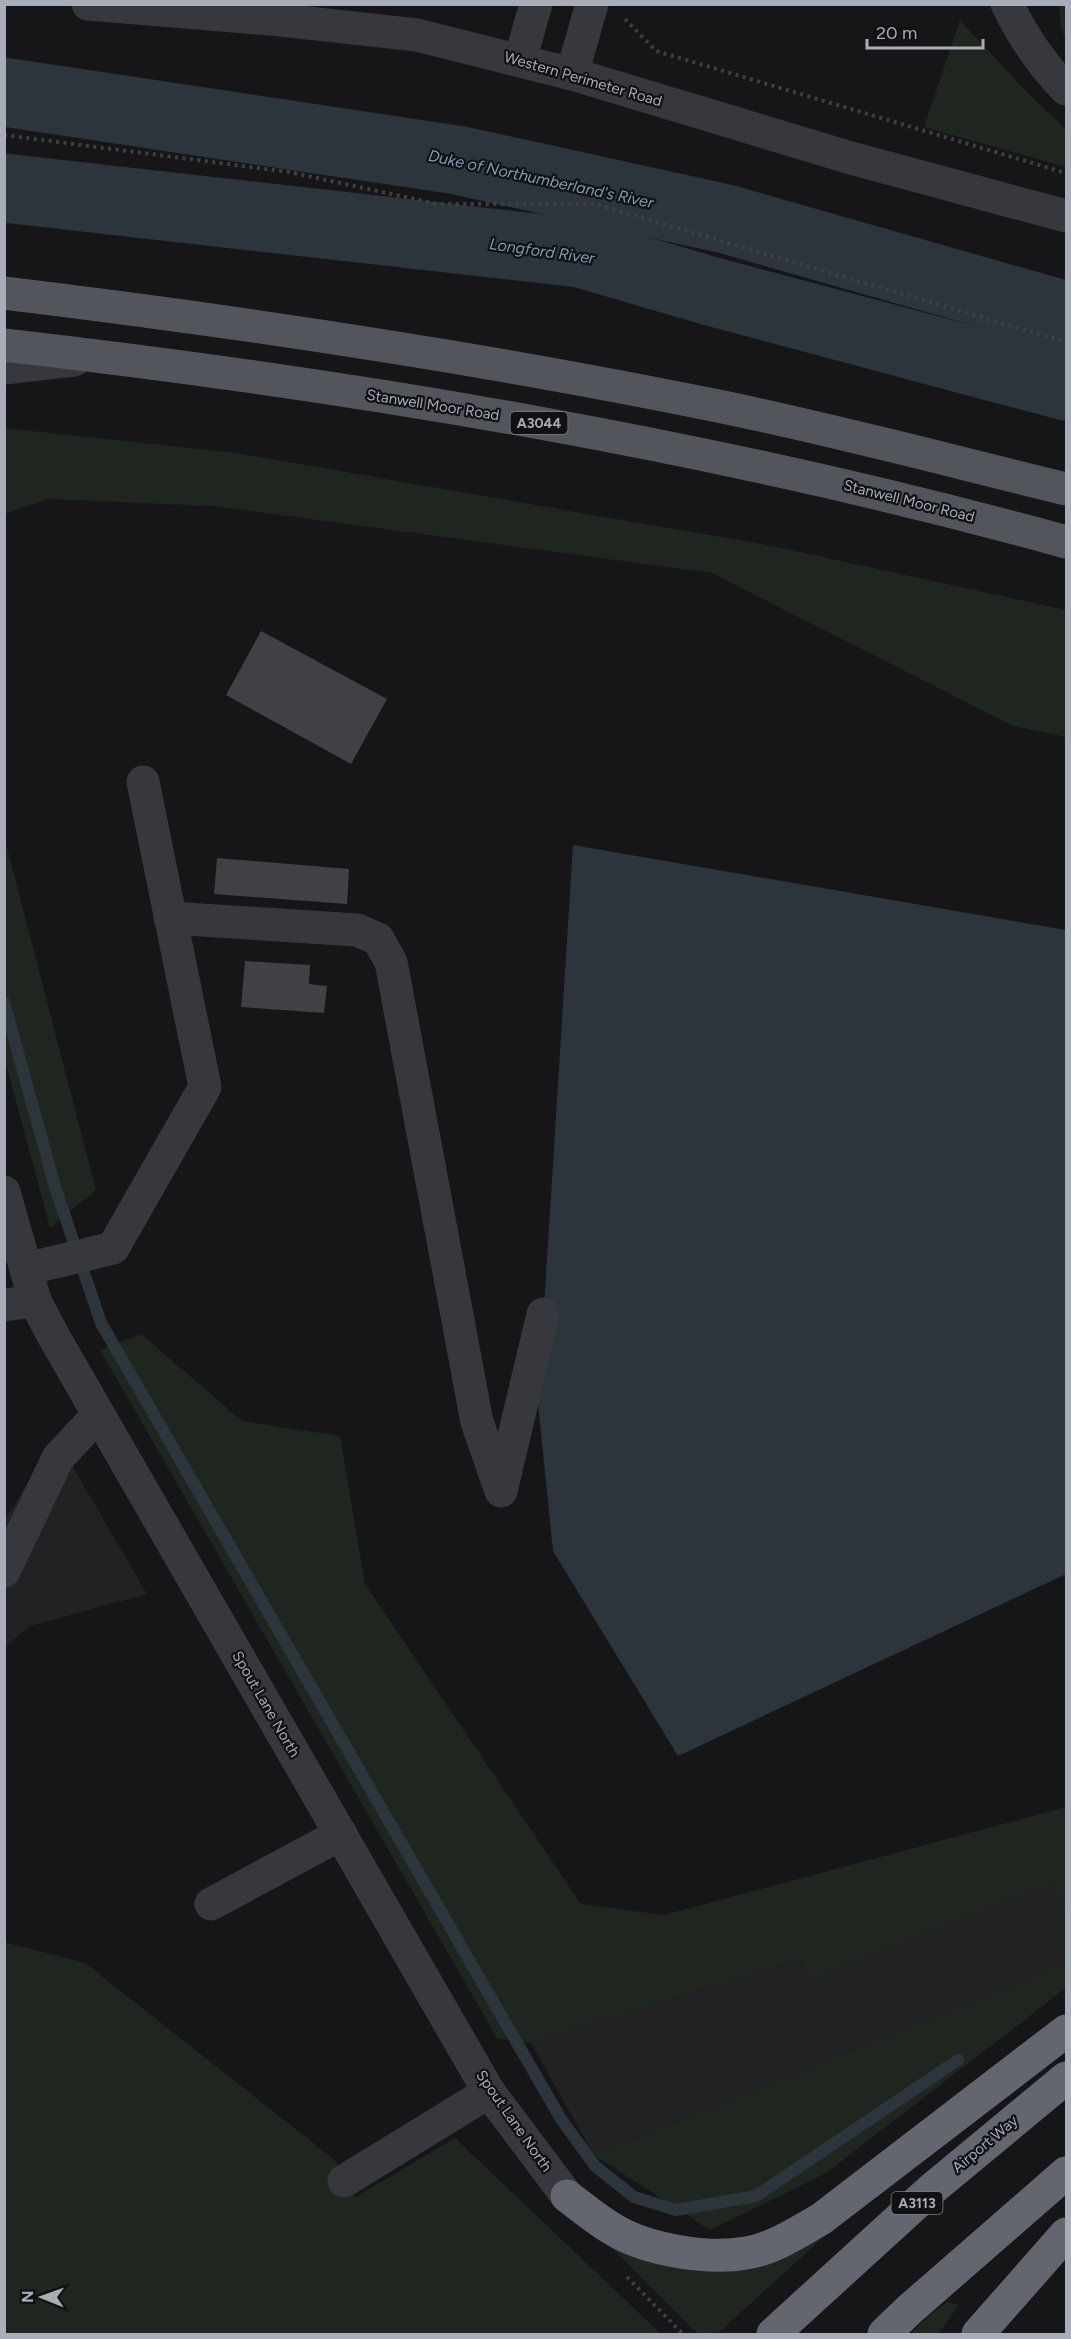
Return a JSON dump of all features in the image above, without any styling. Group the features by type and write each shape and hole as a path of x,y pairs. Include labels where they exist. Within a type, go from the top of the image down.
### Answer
{"highway":[{"path":"567,2196 617,2232 660,2247 692,2254 747,2253 781,2242 821,2219 1066,2031"},
{"name":"Airport Way","path":"773,2334 932,2189 1066,2078"},
{"path":"884,2334 1066,2173"},
{"path":"978,2334 1066,2234"}],"main road":[{"path":"4,293 288,330 437,354 729,409 1066,489"},
{"name":"Stanwell Moor Road","path":"4,345 289,381 457,408 615,437 848,486 1066,542"}],"street":[{"name":"Western Perimeter Road","path":"88,4 281,20 417,35 573,74 851,158 1066,216"},
{"path":"520,60 536,4"},
{"path":"573,74 592,4"},
{"path":"1008,4 1022,20 1048,71 1066,88"},
{"path":"4,368 109,357"},
{"path":"26,1269 113,1248 205,1087 143,782"},
{"path":"170,918 357,930 378,939 391,962 477,1422 501,1491 543,1314"},
{"name":"Spout Lane North","path":"4,1192 26,1269 20,1303 98,1414 489,2092 567,2196"},
{"path":"4,1571 58,1458 98,1414"},
{"path":"210,1904 341,1834"},
{"path":"344,2181 489,2092"}],"path":[{"path":"627,20 656,51 1066,173"},
{"path":"4,135 288,172 438,204 595,204 1066,342"},
{"path":"619,2269 683,2334"}],"shaded area":[{"path":"1059,5 1066,5 1066,42 1061,27"},
{"path":"960,20 1021,86 1066,130 1066,167 924,127"},
{"path":"4,428 236,453 772,546 1066,610 1066,737 1013,726 712,573 214,506 47,499 5,514"},
{"path":"4,836 96,1190 50,1228 5,1060"},
{"path":"573,845 1066,930 1066,1574 678,1756 553,1551 538,1403"},
{"path":"141,1334 242,1421 340,1436 365,1584 581,1904 664,1915 1066,1807 1066,1916 1052,1882 809,1980 800,1960 531,2043 497,2038 100,1350"},
{"path":"56,1438 147,1594 30,1626 5,1647 4,1521"},
{"path":"1052,1881 1066,1916 1066,1963 594,2155 531,2043 800,1960 809,1980"},
{"path":"4,1942 85,1963 335,2160 344,2181 356,2197 455,2138 661,2334 5,2334"},
{"path":"1066,1963 1066,1988 826,2173 710,2230 594,2155"},
{"path":"839,2223 717,2334 698,2334 597,2233 651,2254"},
{"path":"947,2302 959,2305 938,2334 911,2334 927,2317"}],"building":[{"path":"261,631 387,699 351,764 226,695"},
{"path":"217,858 349,869 347,904 214,894"},
{"path":"245,961 310,965 309,984 327,986 324,1013 241,1007"}],"waterway":[{"name":"Duke of Northumberland's River","path":"4,92 457,160 726,219 1066,316"},
{"name":"Longford River","path":"4,188 580,253 710,291 1066,386"},
{"path":"4,1002 55,1187 101,1323 561,2119 595,2166 634,2197 676,2210 756,2196 958,2060"}]}
